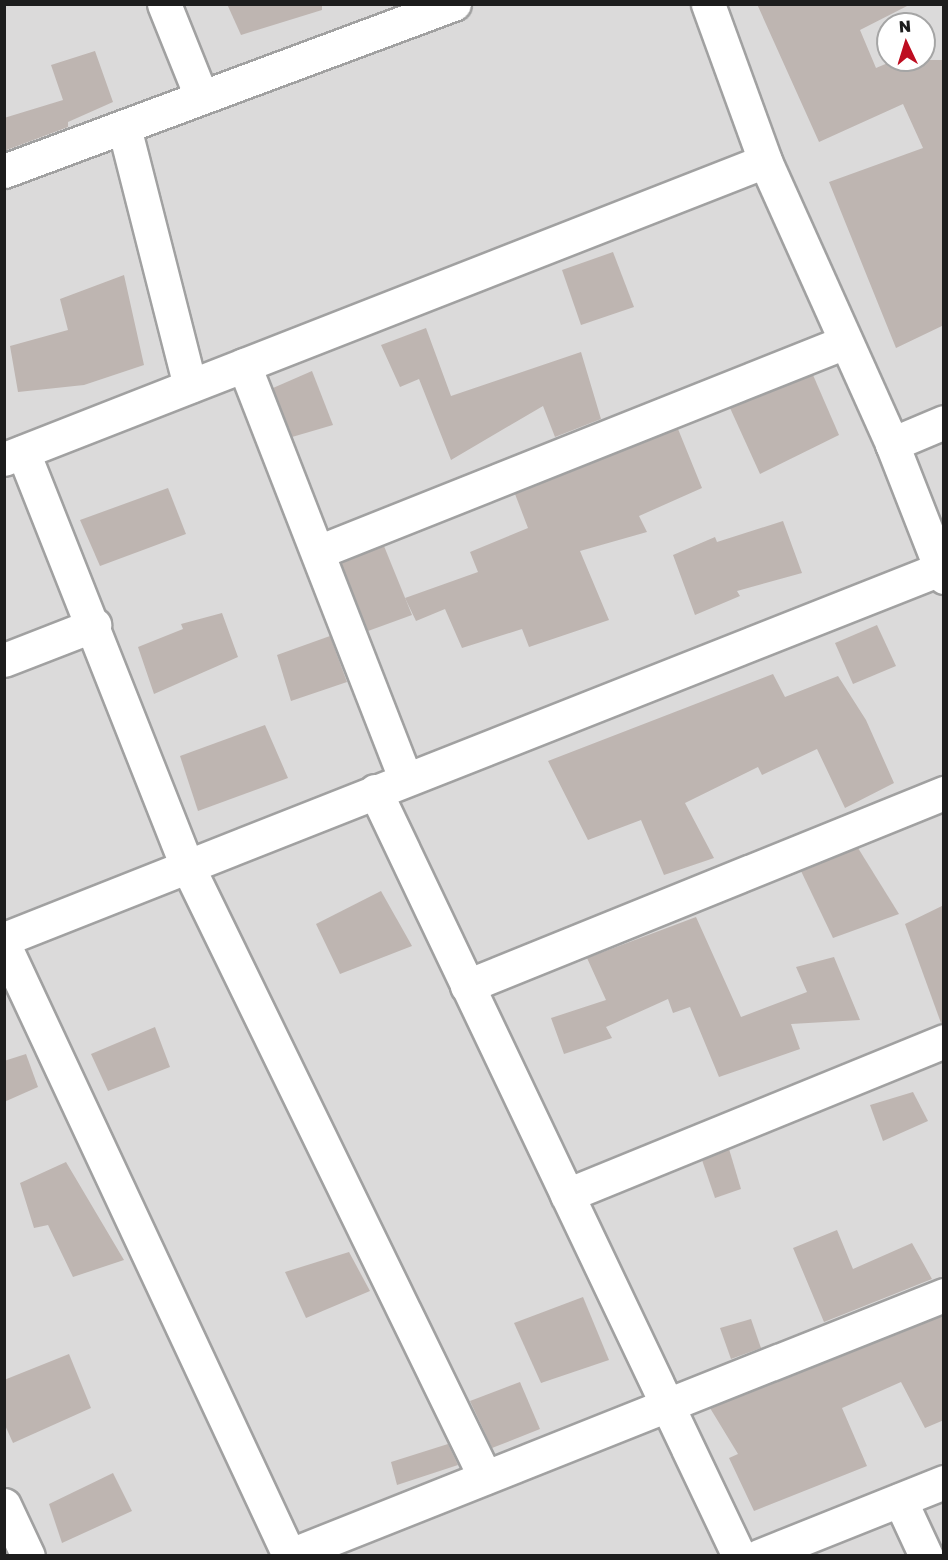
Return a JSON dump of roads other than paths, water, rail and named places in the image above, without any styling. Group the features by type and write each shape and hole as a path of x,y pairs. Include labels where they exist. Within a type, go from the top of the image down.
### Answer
{"street":[{"path":"164,4 201,96"},
{"path":"4,939 186,863 942,573 892,444 765,161 708,4"},
{"path":"4,171 436,7"},
{"path":"124,127 190,386"},
{"path":"485,1477 186,863 94,625 14,456 765,161"},
{"path":"318,552 845,342"},
{"path":"244,365 405,778"},
{"path":"892,444 944,422"},
{"path":"4,660 94,625"},
{"path":"375,791 567,1195 671,1407 739,1556"},
{"path":"467,986 944,793"},
{"path":"4,945 288,1555 671,1407 944,1295"},
{"path":"567,1195 944,1041"},
{"path":"759,1556 944,1482"},
{"path":"900,1500 926,1556"},
{"path":"4,1505 28,1556"}]}
